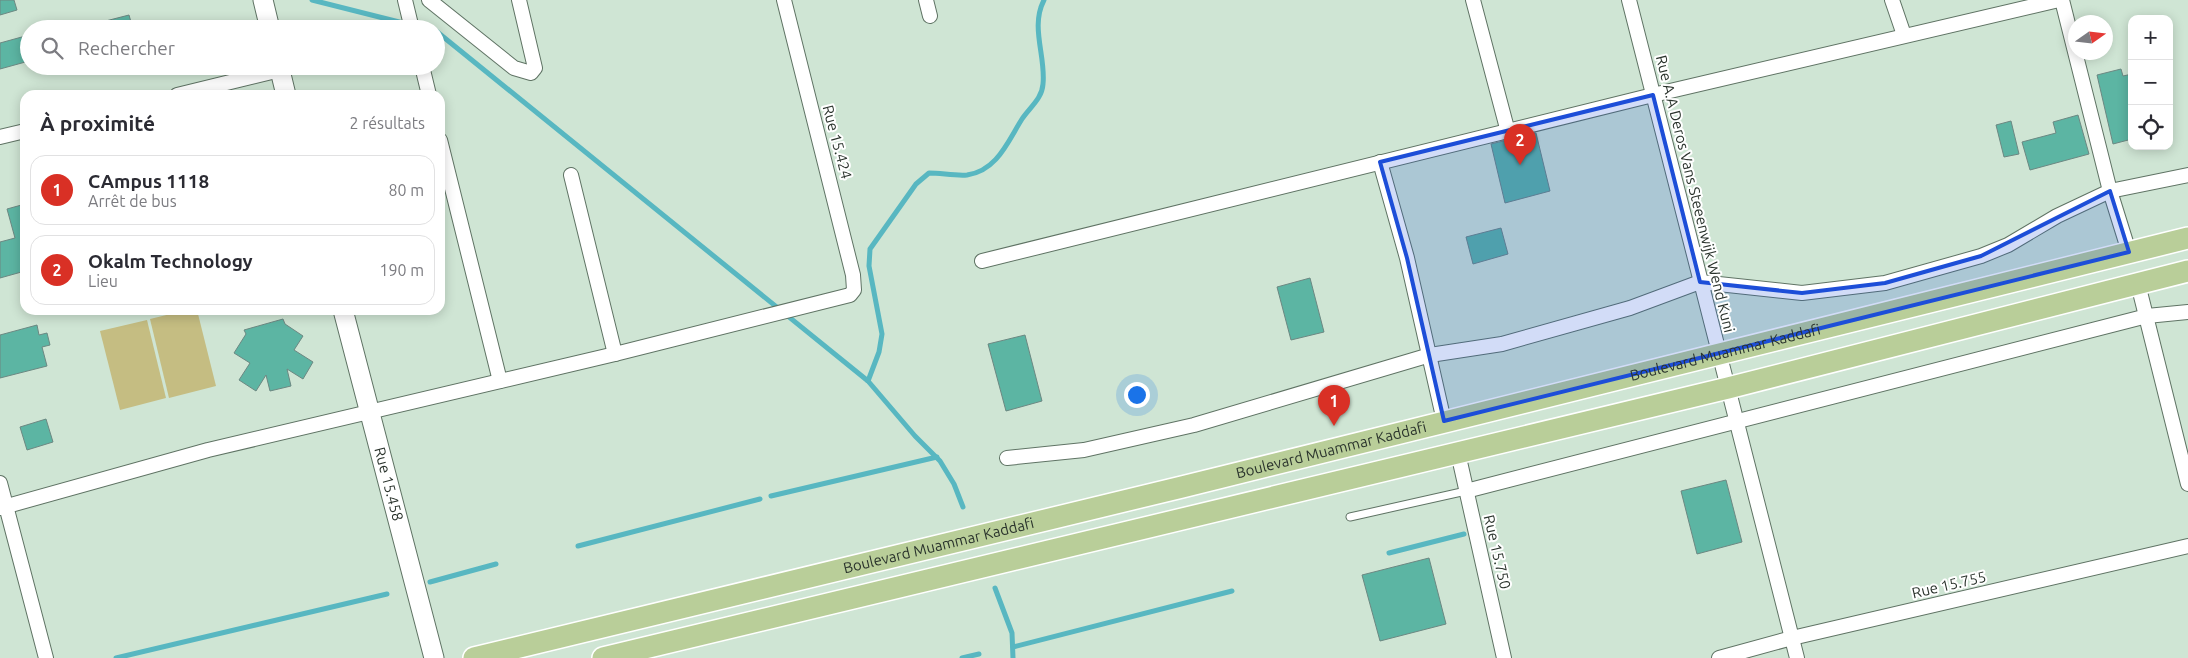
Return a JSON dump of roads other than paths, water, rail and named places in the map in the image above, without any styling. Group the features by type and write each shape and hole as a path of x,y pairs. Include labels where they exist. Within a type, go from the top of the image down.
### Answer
{"main road":[{"path":"263,0 268,20"},
{"path":"281,75 285,90"},
{"name":"Boulevard Muammar Kaddafi","path":"474,658 1182,487 2188,238"},
{"name":"Boulevard Muammar Kaddafi","path":"603,658 1194,514 1728,388 2188,271"},
{"name":"Rue 15.458","path":"344,315 434,658"}],"street":[{"path":"405,0 410,20"},
{"path":"429,0 514,68 531,72 535,68 519,0"},
{"name":"Rue 15.424","path":"615,354 853,293 853,276 784,0"},
{"path":"926,0 930,16"},
{"path":"1473,0 1508,132"},
{"name":"Rue A.A Deros Vans Steeenwijk Wend Kuni","path":"1629,0 1798,658"},
{"path":"1892,0 1904,35"},
{"path":"982,261 1653,95 2060,0 2110,191 2129,252"},
{"path":"196,90 253,75"},
{"path":"424,75 428,90"},
{"path":"0,138 20,133"},
{"path":"445,160 500,381"},
{"path":"1380,162 1407,258 1444,421"},
{"path":"1007,458 1084,450 1194,425 1430,355 1502,344 1630,308 1700,282 1802,293 1885,283 1981,256 2008,245 2056,216 2110,191 2188,174"},
{"path":"3,507 208,450 615,354 571,175"},
{"path":"2138,284 2188,484"},
{"path":"1466,491 1737,423 2147,316 2188,312"},
{"name":"Rue 15.750","path":"1458,453 1504,658"},
{"path":"0,483 3,507 46,658"},
{"name":"Rue 15.755","path":"1719,658 1792,638 2188,546"}],"lane":[{"path":"1350,517 1466,491"}],"waterway":[{"path":"312,0 391,20"},
{"path":"868,381 879,352 882,334 869,266 870,249 916,184 929,173 967,175 986,168 1001,154 1022,119 1038,99 1042,89 1043,73 1038,21 1044,0"},
{"path":"445,38 868,381 915,436 940,461 954,484 963,507"},
{"path":"771,496 937,457"},
{"path":"578,546 760,499"},
{"path":"1389,553 1464,534"},
{"path":"430,582 496,564"},
{"path":"995,588 1012,633 1013,658"},
{"path":"1013,647 1232,591"},
{"path":"116,658 387,594"},
{"path":"962,658 979,654"}],"place":[{"name":"Okalm Technology","path":"1520,165"},
{"name":"CAmpus 1118","path":"1334,426"}]}
